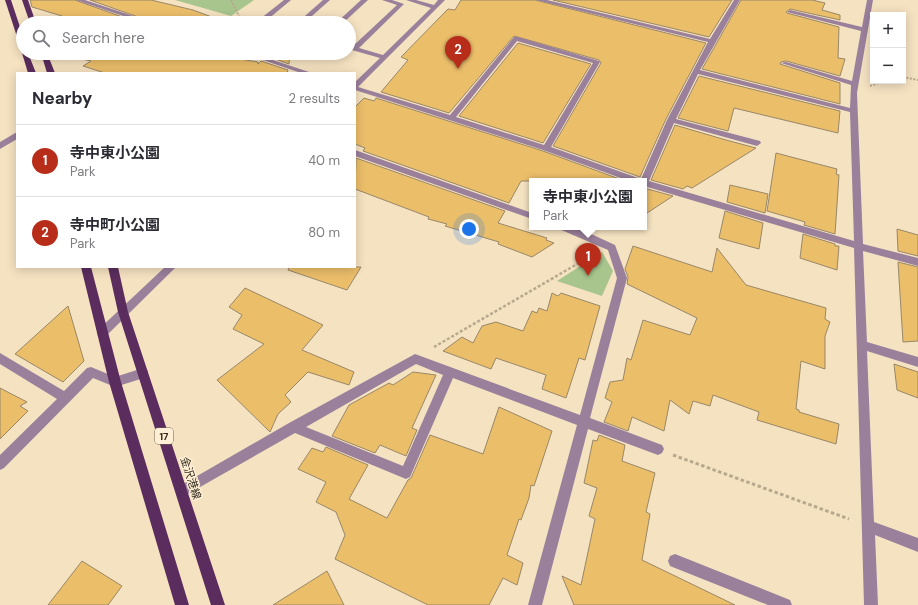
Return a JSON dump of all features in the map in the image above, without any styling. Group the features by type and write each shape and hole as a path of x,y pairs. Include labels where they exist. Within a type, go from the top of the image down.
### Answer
{"main road":[{"path":"8,0 16,25"},
{"path":"25,0 31,16"},
{"path":"27,60 32,72"},
{"path":"46,60 51,72"},
{"path":"86,268 115,382 182,605"},
{"name":"金沢港線","path":"113,268 123,312 218,605"}],"street":[{"path":"79,0 129,16"},
{"path":"267,16 288,0"},
{"path":"308,16 327,0"},
{"path":"347,16 365,0"},
{"path":"356,44 401,4 385,0"},
{"path":"409,0 436,7"},
{"path":"356,86 442,0"},
{"path":"539,0 711,41"},
{"path":"646,178 671,120 711,41 737,0"},
{"path":"870,0 853,92 870,605"},
{"path":"790,12 864,30"},
{"path":"451,119 516,38 598,62 546,148"},
{"path":"356,49 384,57"},
{"path":"267,60 305,72"},
{"path":"784,63 855,84"},
{"path":"696,71 854,111"},
{"path":"356,87 451,119 546,148 629,178"},
{"path":"671,120 757,143"},
{"path":"0,146 16,136"},
{"path":"356,153 529,215"},
{"path":"608,178 611,172"},
{"path":"647,184 858,246 918,262"},
{"path":"535,605 622,278 612,248 585,231"},
{"path":"102,333 170,268"},
{"path":"862,345 918,362"},
{"path":"0,358 65,398"},
{"path":"182,491 415,359 658,449"},
{"path":"0,464 91,372 115,382 143,373"},
{"path":"293,427 406,473 450,372"},
{"path":"868,526 918,545"},
{"path":"675,561 785,605"}],"path":[{"path":"231,0 239,16"},
{"path":"906,78 918,80"},
{"path":"415,359 608,246"},
{"path":"658,449 868,526"}],"green space":[{"path":"175,0 254,0 231,16"},
{"path":"602,252 613,271 602,296 557,281"}],"building":[{"path":"30,0 75,0 120,16 62,16 32,7"},
{"path":"90,0 151,0 193,10 209,16 135,16"},
{"path":"461,0 535,0 706,43 666,119 640,177 553,146 601,63 599,60 514,36 449,113 381,92 408,60 401,57 448,9 455,10"},
{"path":"553,0 732,0 709,37"},
{"path":"741,0 812,0 825,3 822,10 840,15 840,20 790,9 786,12 839,27 838,58 845,59 840,76 786,61 781,62 780,64 840,83 840,104 702,69"},
{"path":"518,43 591,64 543,143 459,116"},
{"path":"86,60 246,60 258,62 258,64 261,61 288,70 287,72 102,72 83,66 91,61"},
{"path":"278,60 289,60 289,64"},
{"path":"699,76 840,111 838,133 734,108 728,131 678,118"},
{"path":"364,98 374,101 376,98 543,151 617,178 529,178 529,181 521,181 509,203 363,151 365,148 356,144 356,106"},
{"path":"675,125 756,148 692,188 687,186 683,189 651,180"},
{"path":"776,153 837,169 836,174 839,175 835,234 804,225 805,222 767,211"},
{"path":"356,158 505,211 498,223 547,238 546,240 554,243 532,257 498,244 499,242 445,226 447,224 428,219 429,217 356,189"},
{"path":"730,185 768,194 765,213 727,202"},
{"path":"647,189 673,196 647,213"},
{"path":"725,211 763,223 759,249 719,238"},
{"path":"897,229 918,235 918,256 898,251"},
{"path":"803,234 835,244 835,246 839,246 837,270 800,258"},
{"path":"633,246 712,272 717,248 746,285 826,308 825,319 830,322 825,336 825,369 801,361 796,409 799,410 799,412 839,424 836,444 757,420 759,412 713,395 710,406 693,401 689,414 670,400 664,431 632,417 628,431 604,422 612,402 605,398 610,382 623,380 627,358 631,360 643,320 690,335 697,318 627,284 628,277 625,269"},
{"path":"898,262 918,267 918,341 903,342"},
{"path":"361,267 347,290 288,270 289,268"},
{"path":"245,288 323,325 302,350 354,372 349,385 308,372 285,395 291,402 278,414 270,432 217,380 264,344 233,329 242,315 229,307"},
{"path":"552,293 558,296 561,293 600,306 585,360 579,358 566,398 542,389 546,375 496,358 491,369 443,351 462,337 473,343 482,326 496,322 523,331 532,311 537,313 539,308 547,311"},
{"path":"68,306 84,361 63,382 15,354"},
{"path":"894,364 918,372 918,398 897,390"},
{"path":"413,372 436,375 412,428 417,430 406,456 380,445 375,453 332,436 349,405 389,383 393,385"},
{"path":"0,388 27,402 20,406 28,411 0,439"},
{"path":"499,407 552,431 534,486 531,485 529,498 521,520 519,519 507,555 523,563 517,585 503,578 489,605 428,605 335,559 345,535 336,512 316,502 326,482 298,469 312,448 323,452 326,447 368,465 349,499 387,518 408,480 411,478 430,435 483,454"},
{"path":"599,435 625,445 622,461 655,473 646,512 650,514 642,560 735,605 574,605 562,576 581,585 595,519 589,516 597,488 584,483 593,440 597,441"},
{"path":"82,561 122,586 108,605 48,605"},
{"path":"327,571 344,605 273,605"}],"place":[{"name":"寺中町小公園","path":"458,69"},
{"name":"寺中東小公園","path":"588,276"}]}
